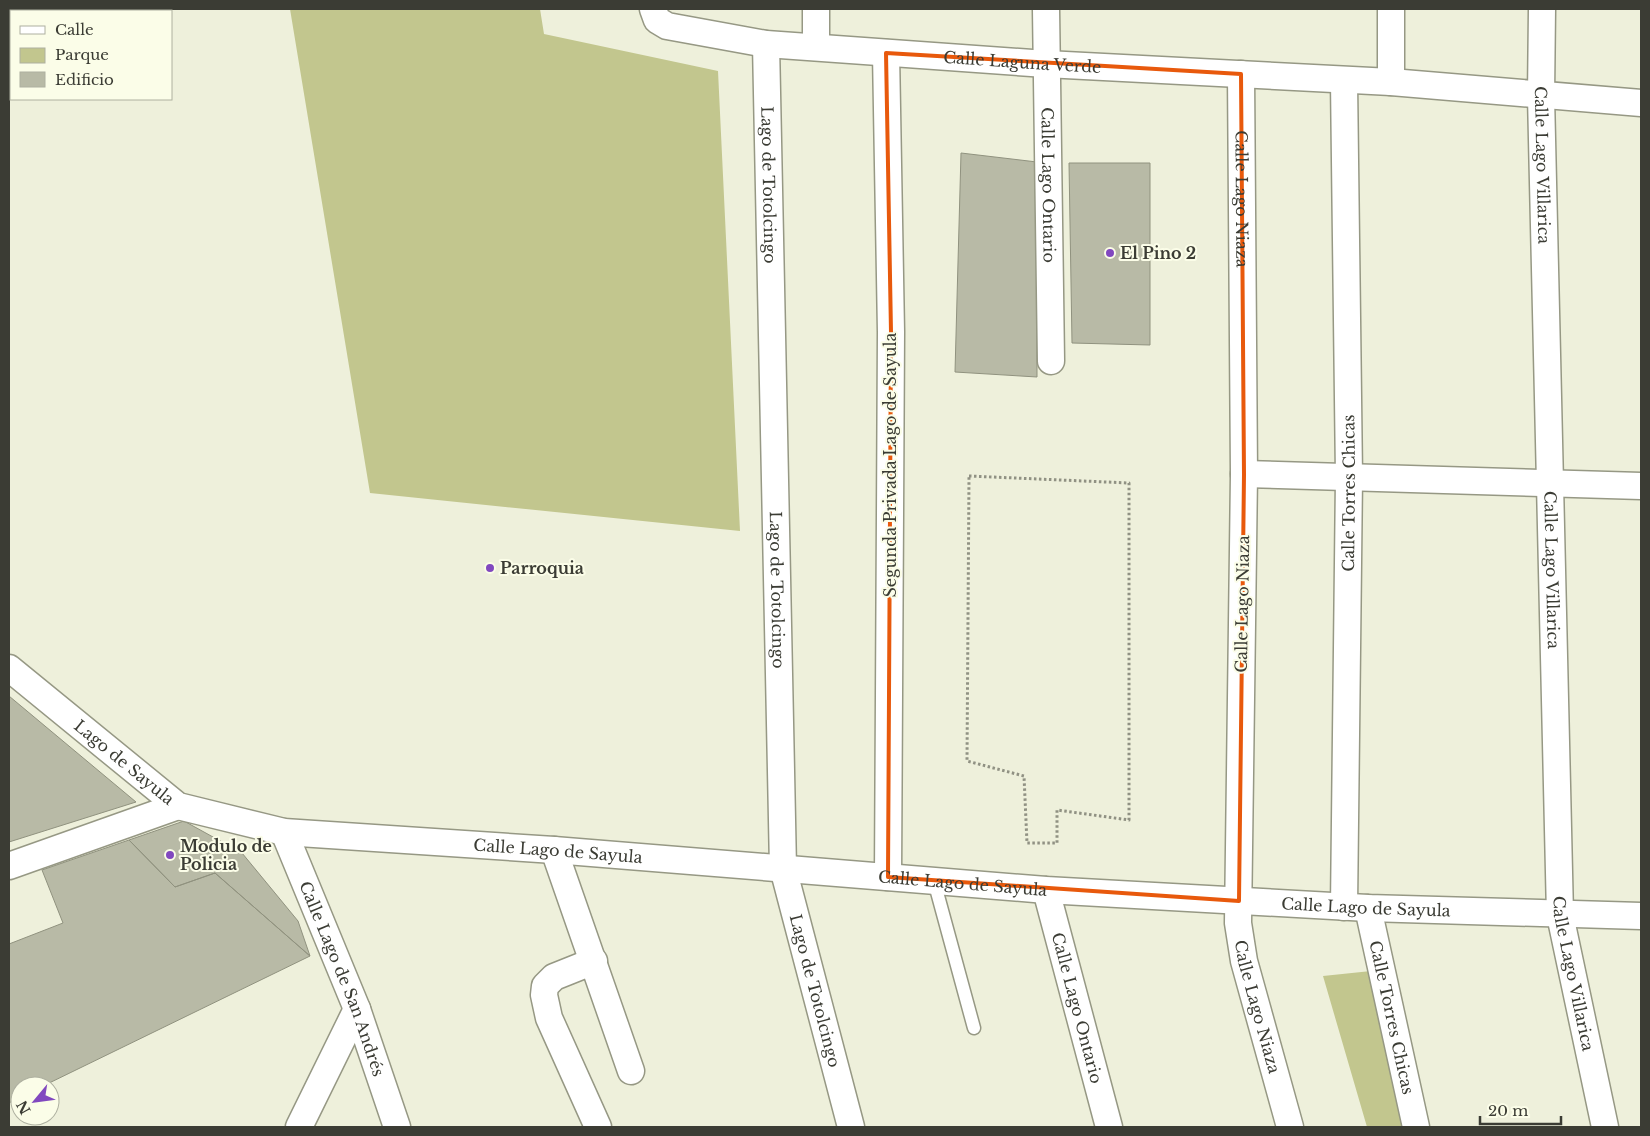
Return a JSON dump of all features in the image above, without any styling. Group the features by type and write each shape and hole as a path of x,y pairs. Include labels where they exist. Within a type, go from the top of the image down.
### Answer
{"street":[{"path":"816,9 816,47"},
{"name":"Calle Lago Ontario","path":"1046,9 1051,361"},
{"path":"1391,9 1391,82"},
{"name":"Calle Lago Villarica","path":"1542,9 1541,96 1560,915 1605,1127"},
{"name":"Calle Laguna Verde","path":"655,14 668,26 766,44 1046,64 1391,82 1641,103"},
{"name":"Lago de Totolcingo","path":"766,44 783,868 851,1127"},
{"name":"Segunda Privada Lago de Sayula","path":"886,53 891,332 888,877"},
{"name":"Calle Lago Niaza","path":"1242,74 1244,474 1238,923 1244,961 1290,1127"},
{"name":"Calle Torres Chicas","path":"1344,81 1356,907 1416,1127"},
{"path":"1244,474 1641,486"},
{"name":"Lago de Sayula","path":"9,668 178,806 284,832"},
{"path":"9,866 178,806"},
{"name":"Calle Lago de Sayula","path":"284,832 554,850 1046,890 1356,907 1560,915 1641,916"},
{"name":"Calle Lago de San Andrés","path":"284,832 357,1009 397,1127"},
{"path":"554,850 631,1071"},
{"name":"Calle Lago Ontario","path":"1046,890 1109,1127"},
{"path":"594,961 554,977 545,986 544,995 549,1018 598,1127"},
{"path":"299,1127 357,1009"}],"lane":[{"path":"934,881 974,1028"}],"path":[{"path":"968,476 1129,483 1128,820 1057,810 1057,843 1027,844 1024,776 967,761 968,476"}],"highlighted area":[{"path":"886,53 1241,74 1244,474 1239,901 888,877 891,332"}],"green space":[{"path":"290,9 540,9 544,34 718,71 740,531 370,493"},
{"path":"1371,971 1411,1127 1367,1127 1323,976"}],"building":[{"path":"961,153 1037,162 1037,377 955,372"},
{"name":"El Pino 2","path":"1069,163 1150,163 1150,345 1072,343"},
{"path":"9,696 136,802 9,842"},
{"path":"184,821 242,853 298,921 310,956 215,873 175,887 129,840"},
{"path":"129,840 175,887 215,873 310,956 60,1078 60,1076 10,1076 9,1103 9,944 63,923 42,870"}],"place":[{"name":"El Pino 2","path":"1110,253"},
{"name":"Parroquia","path":"490,568"},
{"name":"Modulo de Policia","path":"170,855"}]}
